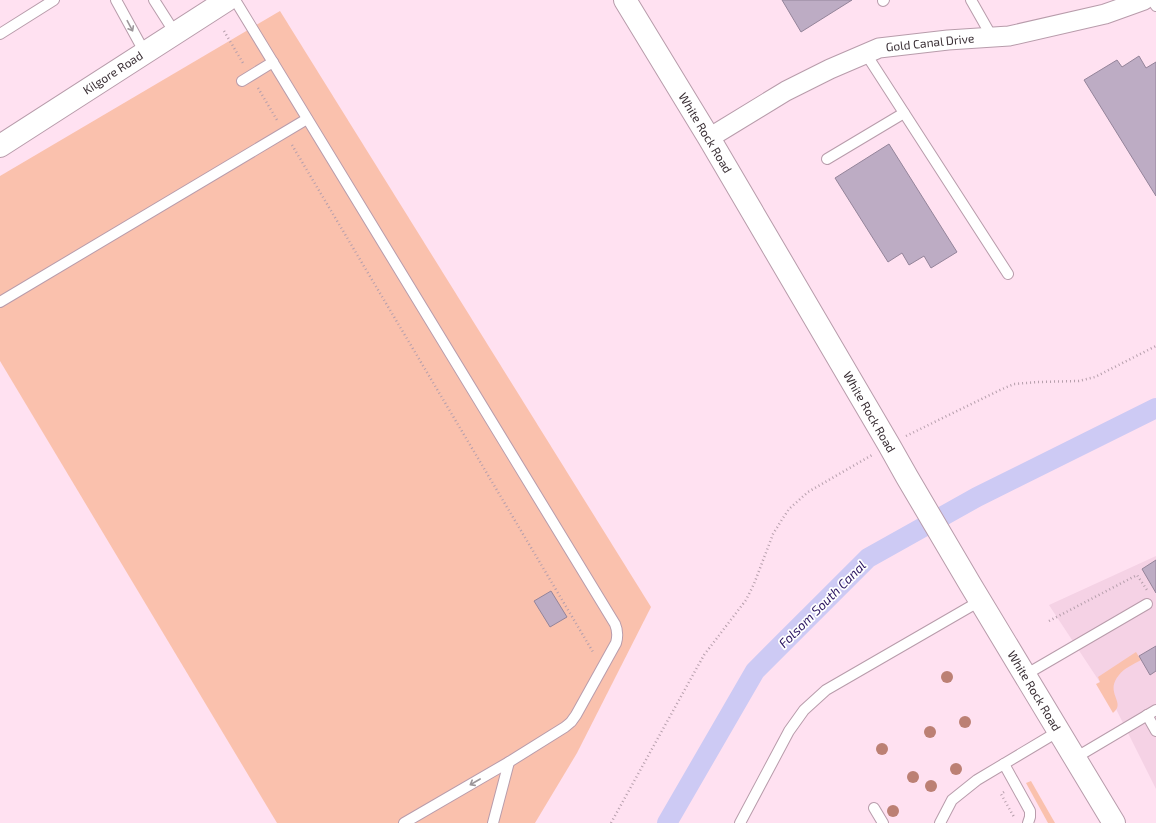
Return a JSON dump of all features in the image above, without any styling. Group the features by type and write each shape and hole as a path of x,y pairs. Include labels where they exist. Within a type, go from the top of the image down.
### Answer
{"main road":[{"name":"Kilgore Road","path":"0,146 227,0"},
{"name":"White Rock Road","path":"625,0 709,138 975,593 1114,823"}],"street":[{"name":"Gold Canal Drive","path":"709,138 786,91 879,48 948,40 1009,36 1105,14 1144,0"}],"lane":[{"path":"0,34 54,0"},
{"path":"116,0 144,53"},
{"path":"154,0 175,33"},
{"path":"235,0 616,624 618,630 616,644 571,722 509,762 404,823"},
{"path":"971,0 992,37"},
{"path":"1152,0 1156,6"},
{"path":"866,54 1008,274"},
{"path":"246,78 273,62"},
{"path":"827,159 904,113"},
{"path":"0,302 307,119"},
{"path":"740,823 789,731 804,710 826,690 975,593"},
{"path":"1025,675 1147,604"},
{"path":"1075,758 1156,710"},
{"path":"1147,715 1156,731"},
{"path":"940,823 952,800 977,780 1059,731"},
{"path":"493,823 509,762"},
{"path":"1004,764 1030,811 1032,821"},
{"path":"874,808 883,823"}],"path":[{"path":"224,31 246,78 285,133 593,652"},
{"path":"611,823 704,655 746,600 754,584 772,534 789,509 808,492 889,445 1014,384 1079,381 1095,376 1156,346"},
{"path":"1049,621 1137,575 1148,592"}],"shaded area":[{"path":"280,11 651,607 577,753 535,823 277,823 0,361 0,176"},
{"path":"1156,556 1156,789 1111,699 1049,605"},
{"path":"1136,652 1141,660 1129,666 1115,680 1114,690 1118,705 1117,709 1113,713 1096,684 1100,682 1098,677"},
{"path":"1031,781 1055,823 1048,823 1026,783"}],"building":[{"path":"782,0 852,0 801,32"},
{"path":"1139,56 1146,68 1156,62 1156,196 1084,80 1117,60 1122,67"},
{"path":"889,144 957,252 931,268 924,256 909,265 902,253 888,262 835,178"},
{"path":"1156,560 1156,593 1142,569"},
{"path":"551,591 567,617 550,627 534,601"},
{"path":"1156,646 1156,671 1150,675 1139,656"}],"waterway":[{"name":"Folsom South Canal","path":"667,823 755,671 868,558 977,497 1156,408"}]}
